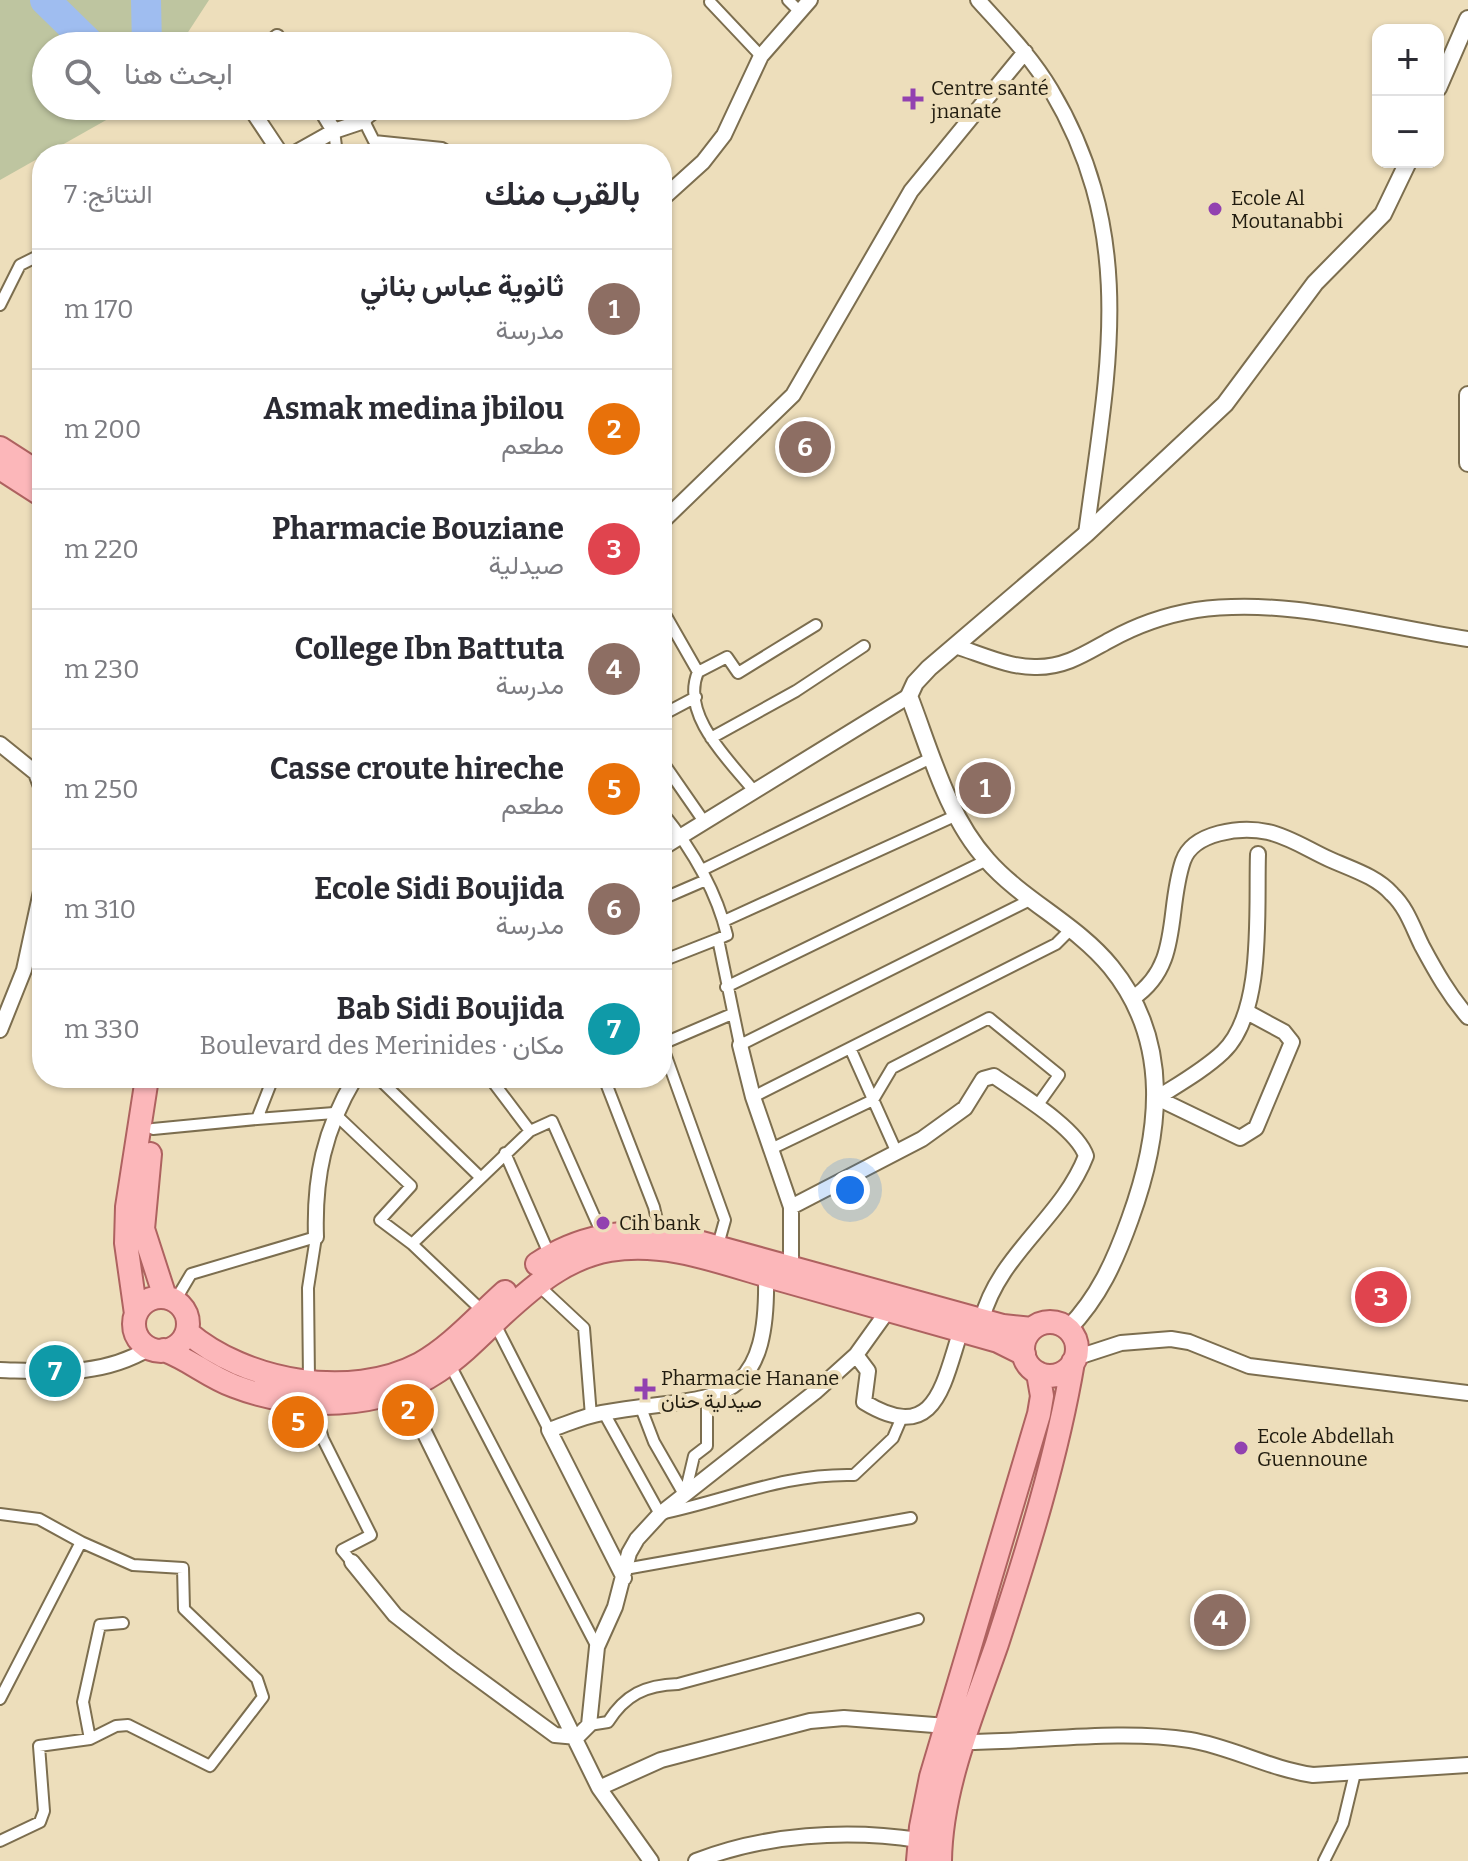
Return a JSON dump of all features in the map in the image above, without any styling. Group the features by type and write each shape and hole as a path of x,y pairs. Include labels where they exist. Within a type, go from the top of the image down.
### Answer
{"main road":[{"path":"0,448 32,471"},
{"path":"0,468 32,476"},
{"path":"145,1088 127,1207 126,1243 136,1334 157,1349 239,1388 310,1391 369,1399 403,1389 449,1363 489,1316 550,1256 575,1243 603,1236 660,1233 718,1245 982,1319 1032,1329 1050,1322 1068,1329 1077,1345 1053,1456 964,1742 946,1809 940,1861"},
{"path":"157,1349 174,1348 187,1332 186,1315 170,1299 143,1229 160,1088"},
{"path":"187,1332 219,1354 310,1391 398,1374 432,1356 537,1283 582,1258 619,1249 682,1252 998,1341 1024,1354 1038,1373 1042,1396 1036,1426 927,1792 919,1850"},
{"path":"136,1314 147,1300 170,1299"},
{"path":"1024,1354 1025,1339 1032,1329"},
{"path":"1038,1373 1060,1374 1074,1360"}],"street":[{"path":"788,0 799,11"},
{"path":"672,190 703,162 724,135 761,56 810,0"},
{"path":"978,0 1025,52 1050,88 1086,162 1099,203 1108,254 1112,327 1086,534"},
{"path":"710,2 761,56"},
{"path":"1444,74 1468,19"},
{"path":"672,509 793,395 911,191 1025,52"},
{"path":"258,120 274,144"},
{"path":"327,120 334,131 336,144"},
{"path":"311,144 334,131 364,121 374,141 403,144"},
{"path":"672,842 909,696 915,683 955,646 1086,534 1225,404 1315,283 1383,214 1405,168"},
{"path":"0,305 20,265 32,259"},
{"path":"1468,395 1468,463"},
{"path":"955,646 1014,665 1054,666 1074,661 1111,639 1166,616 1246,607 1300,610 1468,639"},
{"path":"754,791 706,733 693,685 698,672 727,657 738,673 816,625"},
{"path":"672,626 698,672"},
{"path":"711,738 796,691 864,646"},
{"path":"909,696 957,815 987,860 1098,952 1133,998 1147,1031 1157,1098 1154,1133 1143,1185 1121,1245 1098,1294 1068,1329"},
{"path":"672,710 696,697"},
{"path":"0,744 32,770"},
{"path":"672,893 933,757"},
{"path":"672,775 705,823"},
{"path":"724,921 957,815"},
{"path":"672,824 704,875 727,935 672,957"},
{"path":"1133,998 1152,982 1168,954 1179,873 1190,848 1200,841 1225,833 1261,831 1287,838 1383,884 1405,909 1442,983 1468,1017"},
{"path":"1157,1098 1224,1051 1247,1012 1254,961 1258,854"},
{"path":"726,987 987,860"},
{"path":"740,1045 1032,899"},
{"path":"753,1097 1056,944 1071,929"},
{"path":"0,1030 4,1006 24,970 32,933"},
{"path":"718,939 726,987 753,1097 791,1207 791,1266"},
{"path":"1157,1098 1230,1136 1240,1138 1251,1133 1283,1071 1292,1042 1284,1032 1247,1012"},
{"path":"672,1040 732,1014"},
{"path":"771,1149 873,1100 892,1068 989,1018 1059,1075 1037,1106"},
{"path":"850,1048 897,1153"},
{"path":"672,1072 725,1220 718,1245"},
{"path":"791,1207 897,1153 965,1108 988,1077 994,1076 1037,1106 1079,1143 1086,1156 1051,1212 999,1275 989,1292 982,1319"},
{"path":"257,1119 269,1088"},
{"path":"349,1088 334,1113 317,1169 316,1237 308,1288 310,1391 323,1439 371,1535 342,1550 395,1615 555,1735 577,1737"},
{"path":"388,1088 480,1177"},
{"path":"498,1088 530,1131"},
{"path":"608,1088 660,1233"},
{"path":"153,1129 334,1113 411,1186 380,1220 412,1244 489,1316 624,1573"},
{"path":"412,1244 530,1131 552,1121 603,1236"},
{"path":"505,1153 550,1256"},
{"path":"170,1299 191,1274 316,1237"},
{"path":"549,1430 598,1414 707,1400 735,1385 759,1349 767,1317 766,1276"},
{"path":"537,1283 584,1328 598,1414 660,1514"},
{"path":"589,1725 597,1647 632,1546 660,1514 773,1428 856,1355 889,1309"},
{"path":"856,1355 868,1371 864,1402 902,1417 922,1415 933,1406 961,1330"},
{"path":"1074,1360 1121,1343 1171,1339 1189,1342 1249,1366 1468,1393"},
{"path":"0,1370 98,1370 157,1349"},
{"path":"449,1363 597,1647"},
{"path":"403,1389 577,1737 599,1788 651,1861"},
{"path":"685,1496 694,1456 707,1446 707,1400"},
{"path":"641,1408 654,1442 685,1496"},
{"path":"660,1514 716,1502 792,1477 854,1475 893,1438 902,1417"},
{"path":"0,1514 39,1519 133,1565 183,1568 184,1609 257,1679 263,1697 210,1766 128,1725 116,1726 90,1739 39,1746 44,1811 40,1822 0,1841"},
{"path":"624,1573 911,1518"},
{"path":"0,1699 81,1542"},
{"path":"577,1737 589,1725 608,1722 622,1700 660,1685 678,1684 918,1619"},
{"path":"90,1739 83,1702 100,1625 123,1623"},
{"path":"599,1788 661,1760 810,1721 844,1718 947,1726"},
{"path":"964,1742 1166,1737 1220,1747 1291,1772 1313,1775 1468,1765"},
{"path":"1324,1861 1343,1823 1355,1773"},
{"path":"696,1861 735,1848 790,1839 858,1835 919,1850"}],"green space":[{"path":"0,0 209,0 188,32 32,32 32,120 106,120 64,144 32,144 32,162 0,180"}],"waterway":[{"path":"45,0 78,32"},
{"path":"146,0 147,32"}],"place":[{"name":"Centre santé jnanate","path":"913,99"},
{"name":"Ecole Al Moutanabbi","path":"1215,209"},
{"name":"Ecole Sidi Boujida","path":"805,447"},
{"name":"ثانوية عباس بناني","path":"985,788"},
{"name":"Cih bank","path":"603,1223"},
{"name":"Pharmacie Bouziane","path":"1381,1297"},
{"name":"Bab Sidi Boujida","path":"55,1371"},
{"name":"Pharmacie Hanane صيدلية حنان","path":"645,1389"},
{"name":"Asmak medina jbilou","path":"408,1410"},
{"name":"Casse croute hireche","path":"298,1422"},
{"name":"Ecole Abdellah Guennoune","path":"1241,1448"},
{"name":"College Ibn Battuta","path":"1220,1620"}]}
